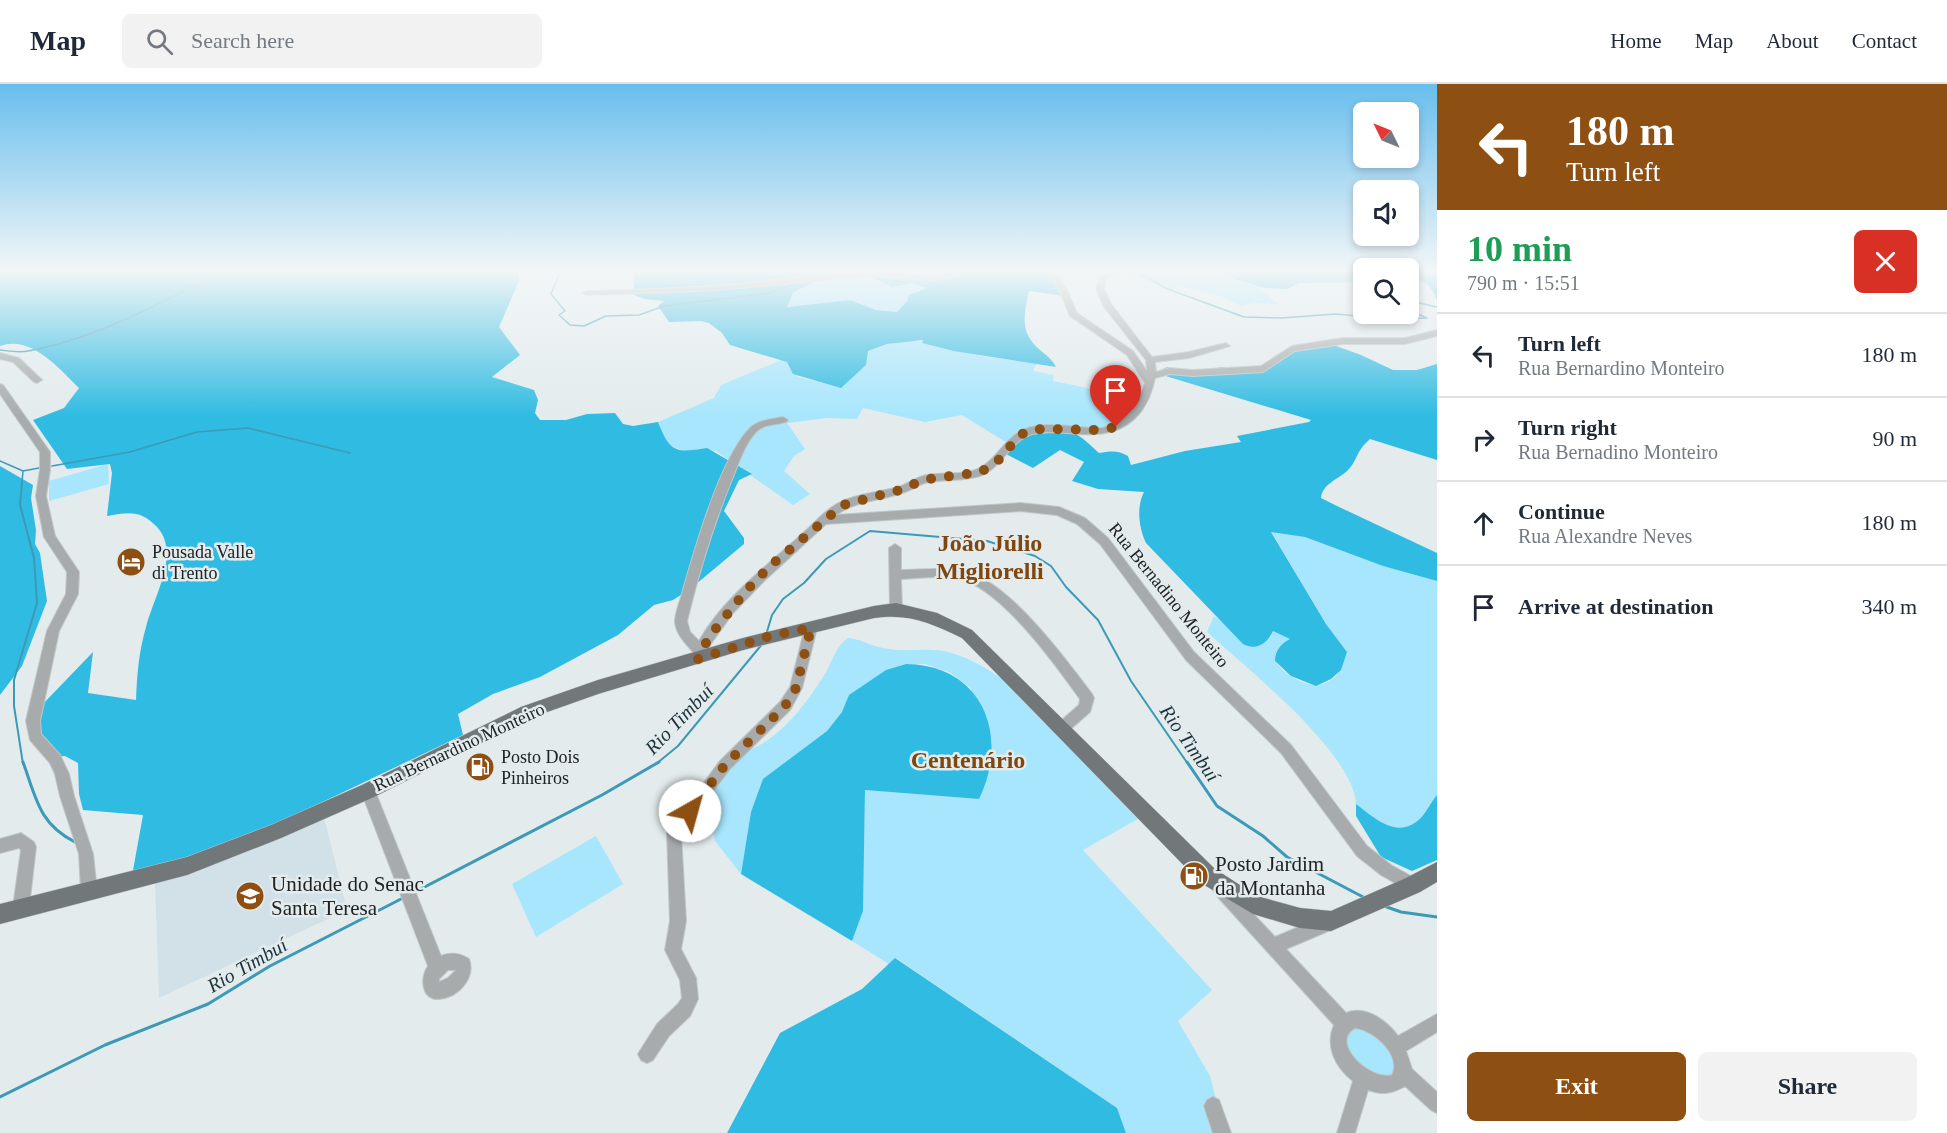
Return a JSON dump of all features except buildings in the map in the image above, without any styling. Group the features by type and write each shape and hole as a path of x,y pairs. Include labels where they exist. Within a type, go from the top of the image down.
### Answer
{"main road":[{"name":"Rua Bernardino Monteiro","path":"0,914 188,866 275,832 368,791 527,712 598,687 699,655 770,636 896,609 932,616 967,634 1208,876 1252,904 1292,916 1331,921"},
{"path":"1331,921 1413,885 1437,871"}],"street":[{"path":"1081,319 1130,353 1151,379"},
{"path":"783,420 762,424 746,438 715,510 681,621 685,634 699,655 746,591 823,520 843,505 904,489 922,480 981,472 1004,456 1015,439 1027,431 1041,429 1101,430 1116,427 1128,420 1137,409 1151,379 1150,360 1119,319"},
{"path":"1151,379 1170,371 1193,373 1263,369 1286,351 1306,346 1343,341 1405,341 1437,333"},
{"path":"1150,360 1189,356 1226,346"},
{"path":"0,356 15,359 37,380"},
{"path":"0,387 45,452 41,496 50,537 74,572 72,594 53,632 33,721 35,736 55,759 62,774 66,796 86,854 89,891"},
{"name":"Rua Bernadino Monteiro","path":"823,520 1020,507 1059,512 1081,521 1104,541 1190,656 1286,749 1357,845 1372,860 1413,885"},
{"path":"895,548 896,609"},
{"path":"895,574 964,576 993,590 1047,648 1087,698 1085,708 1061,729"},
{"path":"647,1054 669,1023 684,1010 690,999 687,978 673,950 678,921 675,886 676,858 672,839 678,826 725,765 785,706 796,688 811,628"},
{"path":"368,791 437,968"},
{"path":"0,846 21,840 28,847 21,907"},
{"path":"1208,876 1343,1022"},
{"path":"1273,946 1331,921"},
{"path":"1352,1018 1364,1020 1376,1025 1397,1047 1402,1060 1402,1072 1397,1081 1388,1085 1376,1084 1363,1077 1342,1055 1337,1042 1338,1030 1343,1022 1352,1018"},
{"path":"1397,1047 1437,1022"},
{"path":"1402,1072 1437,1104"},
{"path":"1346,1133 1363,1077"},
{"path":"1213,1106 1222,1133"}],"shaded area":[{"path":"0,319 502,319 499,327 520,355 492,377 534,390 538,400 535,413 540,420 566,420 587,414 615,413 623,424 633,426 658,422 666,440 675,449 707,448 752,474 739,480 724,511 744,538 744,544 689,590 673,600 654,605 618,635 540,677 493,694 458,714 463,735 239,842 132,876 143,815 83,810 79,794 78,763 65,756 52,757 34,737 41,706 93,652 88,693 136,700 142,645 163,575 167,549 164,537 146,518 128,513 107,516 112,473 110,464 67,469 33,420 64,408 79,388 54,363 34,349 12,344 0,346"},
{"path":"667,319 1025,319 1026,330 1033,344 1051,359 1056,367 954,351 922,343 923,340 887,344 868,351 866,365 841,388 793,374 787,362 730,345 722,333 709,323 669,322"},
{"path":"913,340 986,357 1037,363 1033,371 1054,375 1053,381 1107,392 1112,413 1134,418 1122,428 1114,431 1065,434 1009,444 962,415 925,422 863,408 857,419 827,418 787,423 805,449 794,456 784,471 810,494 793,505 716,451 697,449 689,453 666,444 658,422 714,398 721,385 781,360 787,362 798,377 841,387 866,365 868,351 887,344"},
{"path":"1325,342 1393,370 1417,370 1437,364 1437,460 1370,439 1348,470 1324,489 1321,498 1437,553 1437,581 1383,566 1305,537 1271,532 1326,624 1347,652 1341,670 1331,679 1316,686 1291,676 1275,661 1280,647 1290,639 1273,631 1268,640 1261,645 1252,647 1243,644 1146,543 1139,518 1144,492 1098,489 1072,481 1084,462 1060,450 1033,468 1006,454 1017,440 1025,435 1055,430 1073,433 1099,453 1124,454 1128,456 1131,465 1185,451 1241,442 1237,436 1309,422 1311,420 1159,374 1159,371 1167,367 1188,372 1223,367 1263,367 1290,347"},
{"path":"108,464 109,484 49,501 49,481"},
{"path":"0,466 33,485 31,498 36,530 35,544 40,553 47,601 22,666 0,695"},
{"path":"1271,531 1305,537 1383,566 1437,581 1437,795 1422,816 1408,826 1400,828 1384,824 1356,804 1351,783 1318,736 1270,688 1207,632 1214,616 1229,627 1238,639 1270,638 1273,631 1291,639 1275,661 1289,675 1307,684 1325,683 1333,678 1341,668 1347,652 1326,624"},
{"path":"848,638 891,649 948,652 975,662 1002,678 1053,721 1143,816 1083,850 1212,990 1178,1021 1210,1076 1225,1133 1126,1133 1117,1108 896,958 889,964 852,941 863,911 865,790 979,799 971,688 949,672 925,664 906,664 886,670 850,695 842,712 827,731 802,750 751,812 741,874 715,841 708,796 742,746 752,749 763,743 803,706 826,672 838,649"},
{"path":"906,664 933,668 954,677 971,691 983,708 990,729 992,751 988,775 979,799 865,790 863,911 852,941 741,874 751,812 763,779 827,731 842,712 849,695 886,670"},
{"path":"1437,795 1437,860 1412,871 1381,857 1356,816 1356,804 1384,824 1400,828 1408,826 1422,816"},
{"name":"Unidade do Senac Santa Teresa","path":"324,817 347,910 159,998 155,882"},
{"path":"596,836 623,884 536,937 512,884"},
{"path":"895,958 1117,1108 1126,1133 727,1133 780,1033 862,989"},
{"path":"1356,1025 1378,1033 1396,1059 1394,1074 1387,1077 1375,1076 1347,1055 1344,1032"}],"waterway":[{"path":"0,350 25,352 53,346 127,319"},
{"path":"563,319 570,325 584,326 600,319"},
{"path":"52,466 130,452 197,432 248,428 350,453"},
{"path":"0,461 23,471"},
{"path":"23,471 39,468"},
{"path":"22,483 23,471"},
{"path":"22,482 20,505 34,558 37,603 14,680 14,706 23,764"},
{"name":"Rio Timbuí","path":"766,635 772,615 783,599 804,583 826,559 870,531 987,541 1035,556 1051,566 1066,587 1098,620 1131,681 1188,764"},
{"name":"Rio Timbuí","path":"657,763 678,746 763,643"},
{"path":"23,762 40,809 54,827 75,842"},
{"name":"Rio Timbuí","path":"1187,762 1217,806 1263,836 1287,857 1365,898"},
{"name":"Rio Timbuí","path":"413,893 602,795 657,763"},
{"name":"Rio Timbuí","path":"0,1097 105,1045 208,1004 270,966 403,898"},
{"name":"Rio Timbuí","path":"1384,906 1401,912 1437,917"}],"place":[{"name":"Pousada Valle di Trento","path":"131,562"},
{"name":"Posto Dois Pinheiros","path":"480,767"},
{"name":"Posto Jardim da Montanha","path":"1194,876"},
{"name":"Unidade do Senac Santa Teresa","path":"250,896"}],"district":[{"name":"João Júlio Migliorelli","path":"990,557"},
{"name":"Centenário","path":"968,760"}],"route":[{"path":"690,811 725,765 772,721 796,688 811,628 770,636 698,659 709,637 746,591 770,566 843,505 904,489 922,480 981,472 1004,456 1015,439 1027,431 1041,429 1091,431 1116,427"}]}
